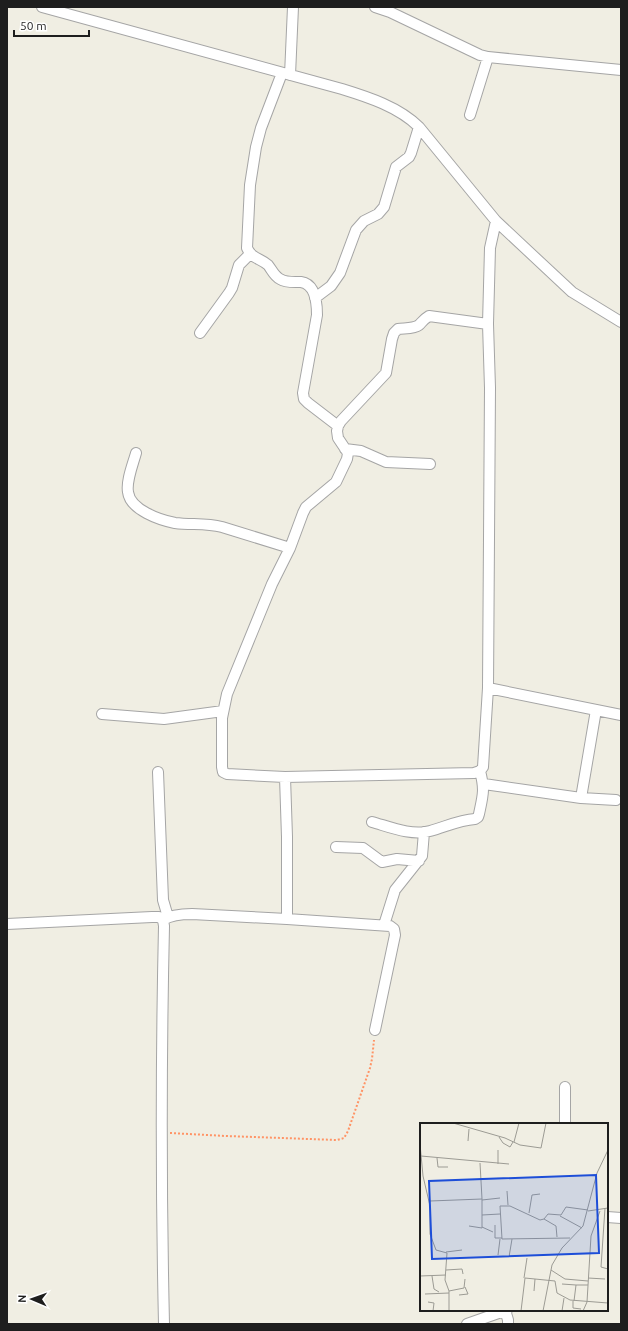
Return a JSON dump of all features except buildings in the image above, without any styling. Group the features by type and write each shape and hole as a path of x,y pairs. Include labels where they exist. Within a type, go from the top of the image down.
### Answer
{"street":[{"path":"42,7 364,96 405,115 419,126 496,221 572,292 621,322"},
{"path":"292,7 286,74 261,128 255,154 250,185 246,241 250,254 268,265 279,279 305,283 310,286 317,306 317,315 303,394 308,403 338,426"},
{"path":"375,7 390,12 475,53 488,57 621,70"},
{"path":"470,114 488,57"},
{"path":"315,298 331,286 340,273 356,230 360,224 382,212 396,168 411,153 419,126"},
{"path":"488,324 429,316 414,328 398,329 394,333 392,339 386,373 338,426 336,431 338,438 348,453 347,459 336,482 306,507 290,548 272,584 227,694 223,711 223,772 227,774 285,777 474,773 480,771 483,767 488,688 490,403 488,324 490,248 496,221"},
{"path":"200,333 232,288 239,265 250,254"},
{"path":"345,449 361,451 386,462 430,464"},
{"path":"136,453 128,486 128,493 130,499 144,513 176,523 211,524 290,548"},
{"path":"488,688 621,715"},
{"path":"581,798 596,710"},
{"path":"102,714 164,719 223,711"},
{"path":"372,822 409,831 424,832 475,819 478,817 484,790 484,784 480,771"},
{"path":"158,772 165,918 161,1053 164,1324"},
{"path":"285,777 287,919"},
{"path":"484,784 581,798 616,800"},
{"path":"384,925 395,890 419,861 423,851 424,832"},
{"path":"336,847 367,849 382,862 397,859 419,861"},
{"path":"7,924 152,917 165,918 192,914 390,926 394,929 395,935 375,1030"},
{"path":"565,1087 565,1123"},
{"path":"608,1217 621,1218"},
{"path":"467,1324 503,1311"},
{"path":"506,1311 508,1324"}],"path":[{"path":"161,1132 330,1140 344,1138 348,1132 372,1059 375,1030"}]}
